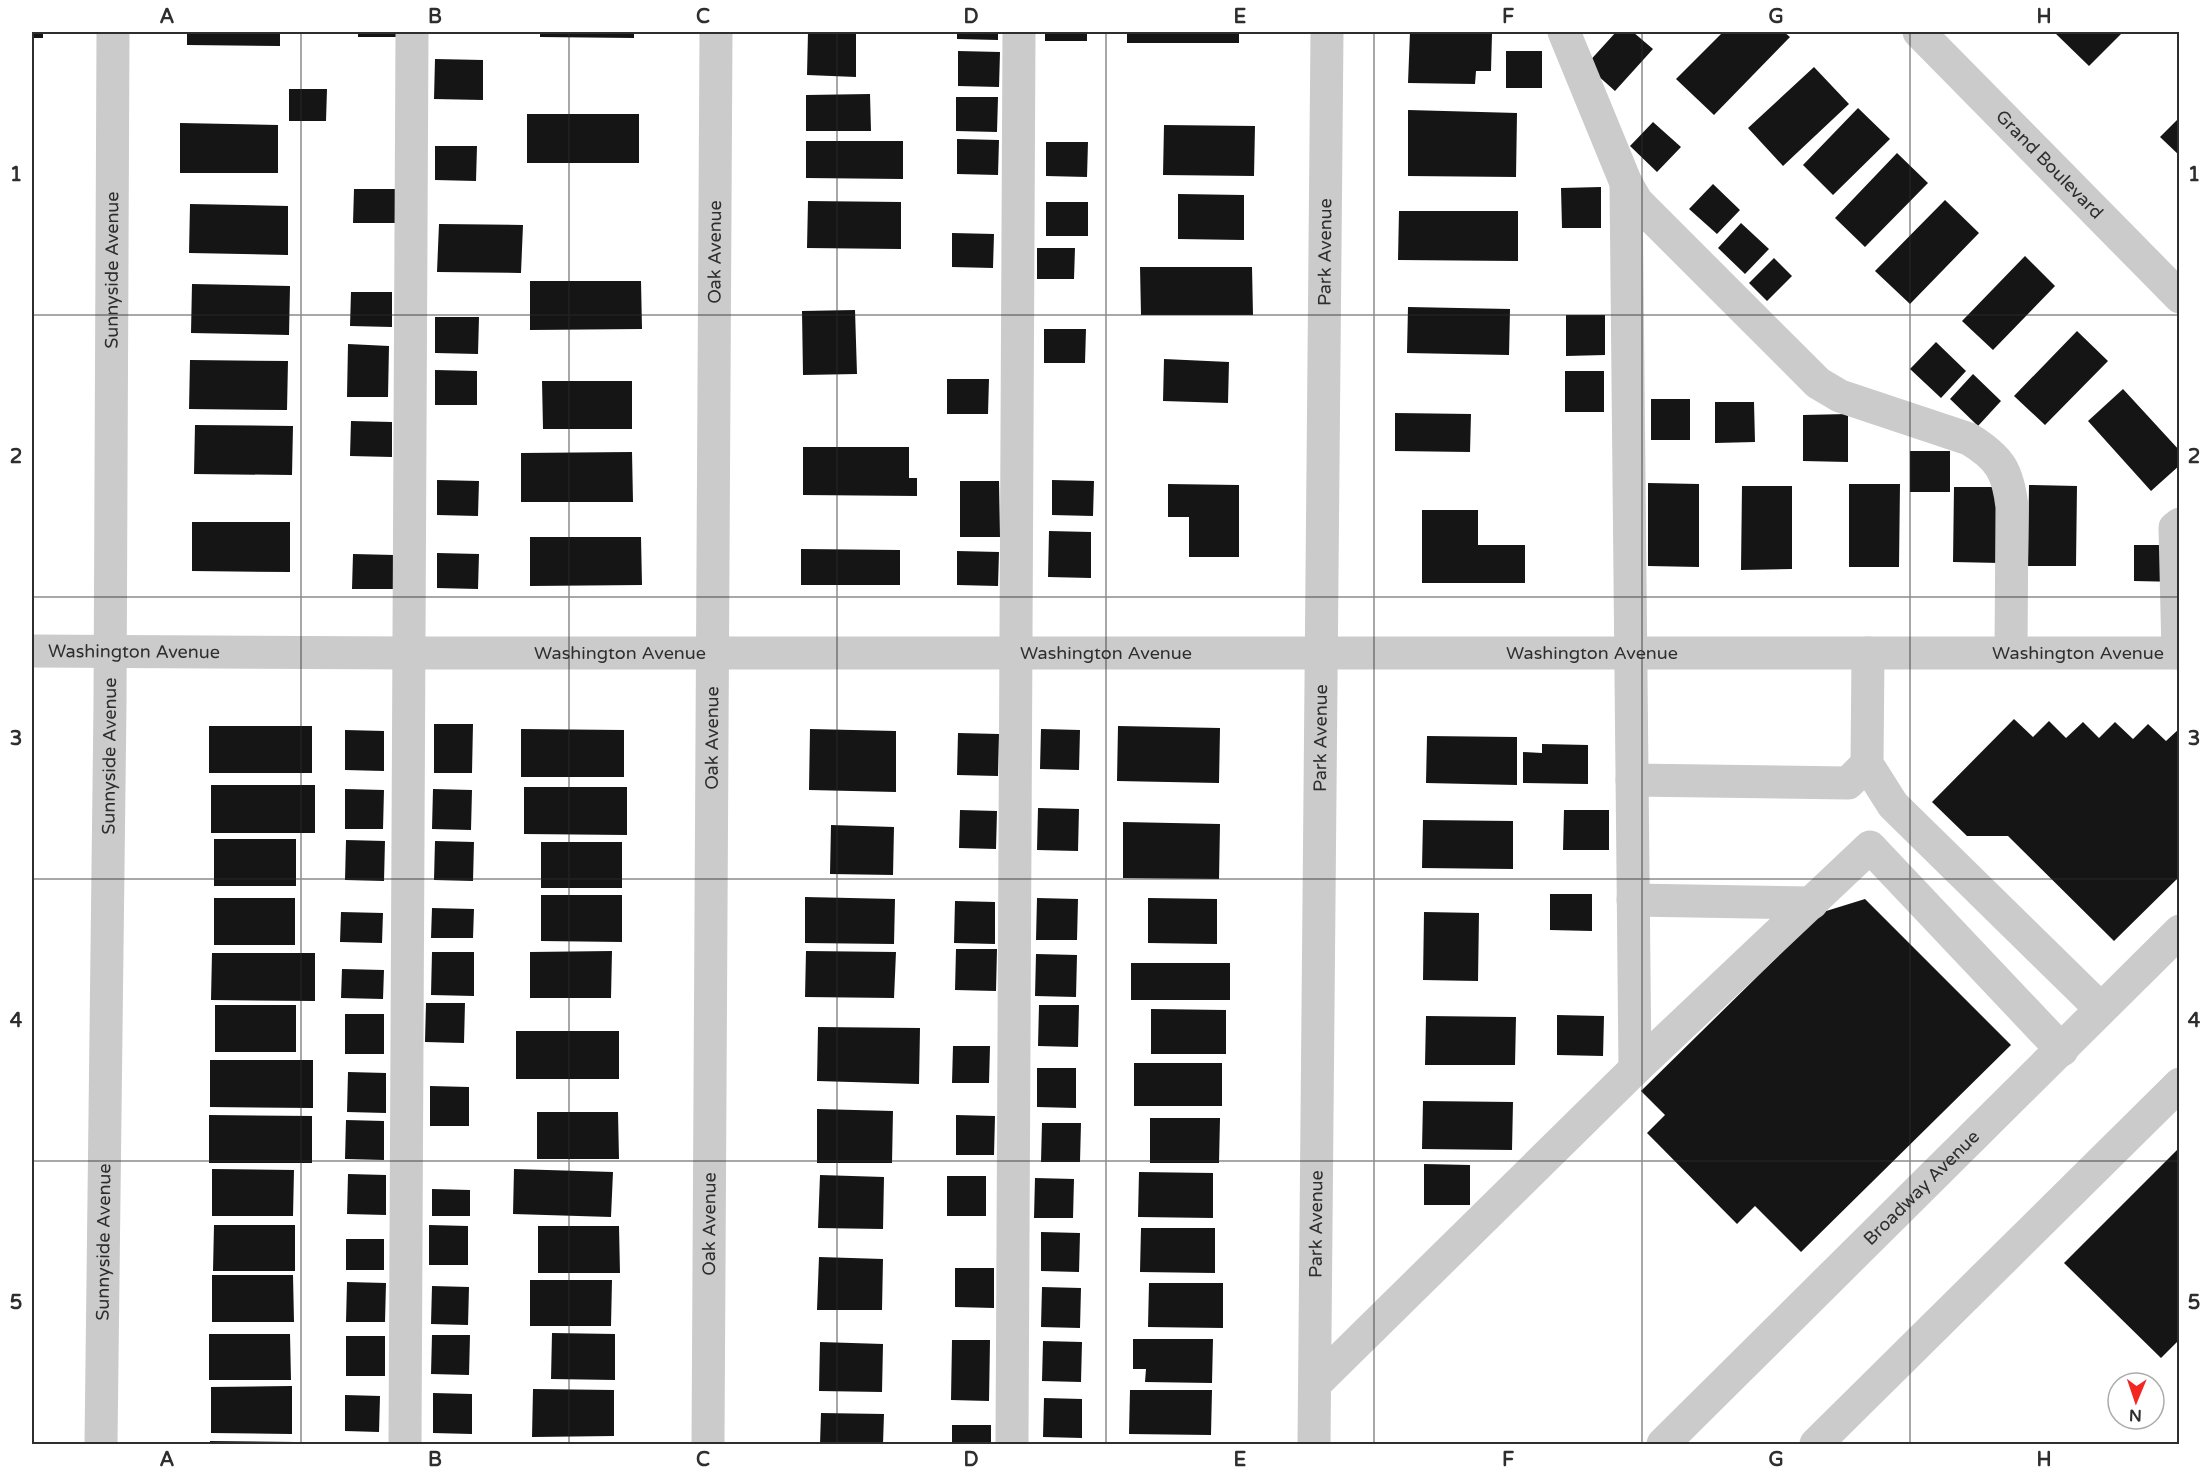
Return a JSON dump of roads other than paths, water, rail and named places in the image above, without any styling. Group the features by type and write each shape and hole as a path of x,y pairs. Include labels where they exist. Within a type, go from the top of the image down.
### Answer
{"street":[{"name":"Sunnyside Avenue","path":"101,1444 110,651 113,32"},
{"path":"405,1444 412,32"},
{"name":"Oak Avenue","path":"708,1444 716,32"},
{"path":"1012,1444 1019,32"},
{"name":"Park Avenue","path":"1314,1444 1327,32"},
{"path":"1564,32 1626,183 1637,202 1818,383 1840,396 1969,439 1986,450 2002,466 2010,484 2012,507 2011,652"},
{"name":"Grand Boulevard","path":"1919,32 2180,297"},
{"path":"1626,183 1635,1069"},
{"path":"2179,653 2175,528 2180,524"},
{"name":"Washington Avenue","path":"32,651 409,654 2179,653"},
{"path":"1868,653 1867,764 1893,805 2101,1009"},
{"path":"1632,780 1848,783 1867,764"},
{"path":"1316,1383 1635,1069 1870,847 2062,1050"},
{"path":"1633,900 1812,903"},
{"name":"Broadway Avenue","path":"1663,1444 2180,931"},
{"path":"1816,1444 2180,1084"}]}
